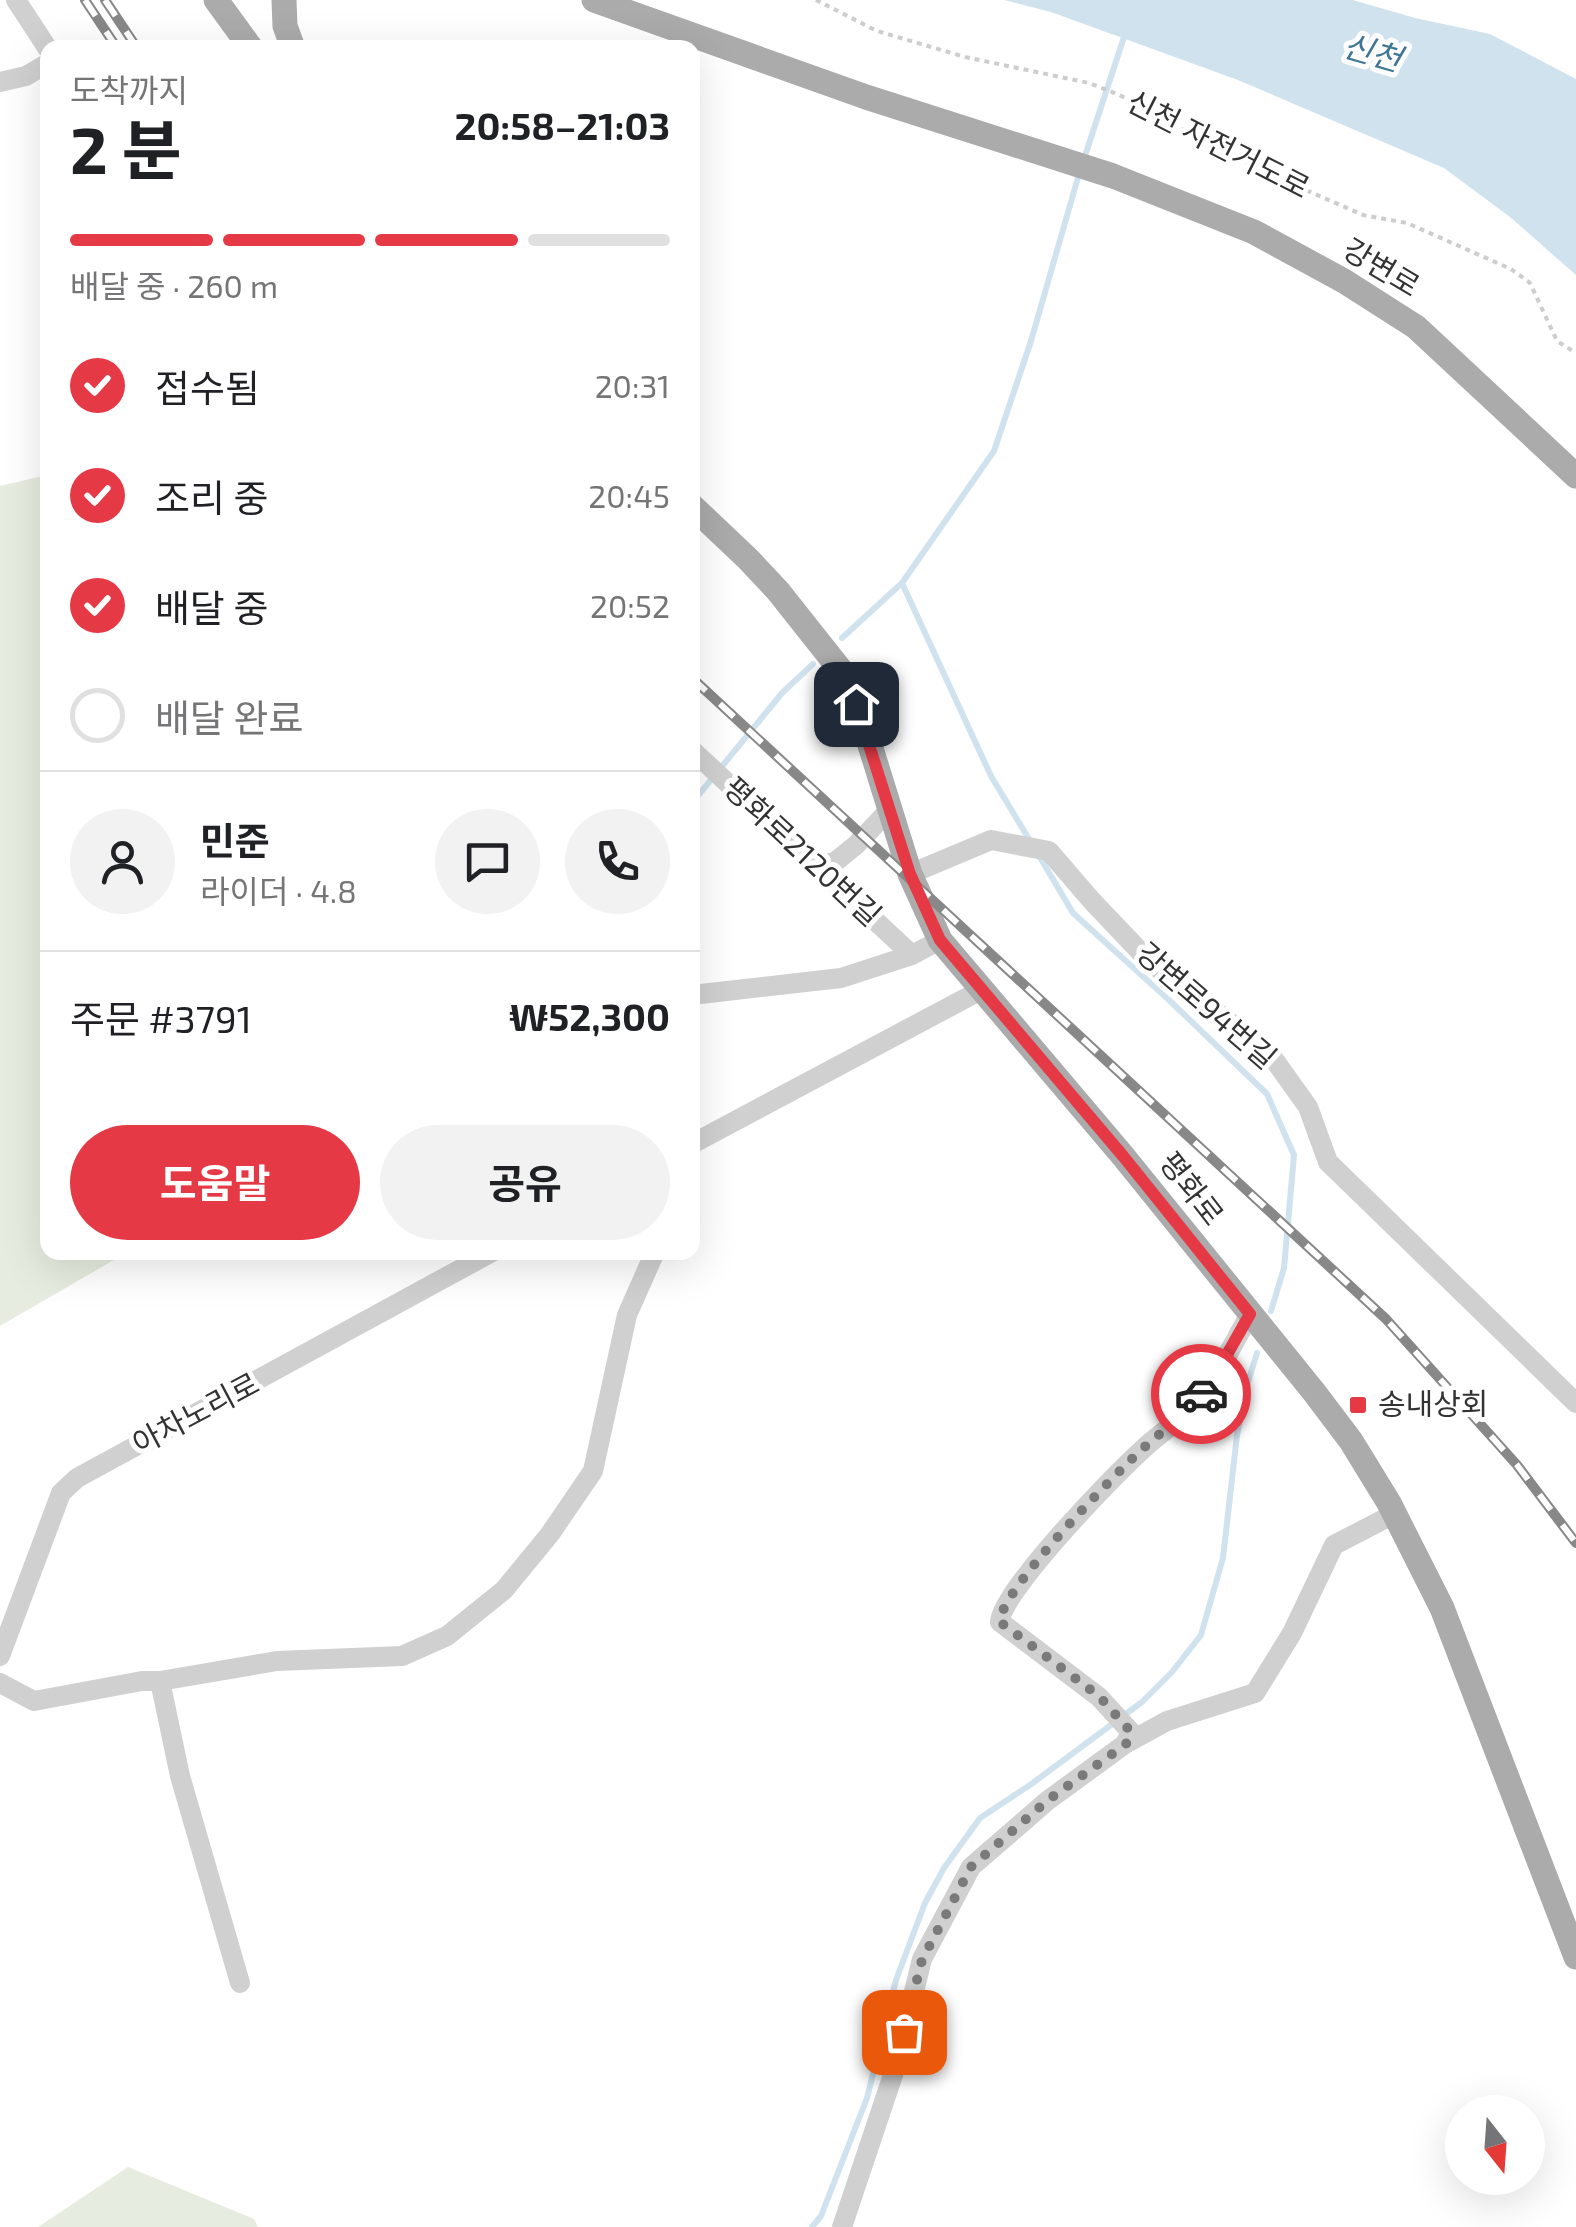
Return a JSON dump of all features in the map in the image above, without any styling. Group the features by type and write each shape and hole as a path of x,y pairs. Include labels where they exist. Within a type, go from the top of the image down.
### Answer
{"main road":[{"path":"216,0 245,40"},
{"path":"284,0 290,40"},
{"name":"강변로","path":"594,0 866,96 1113,176 1254,232 1416,327 1576,476"},
{"name":"평화로","path":"700,514 778,591 842,673 861,716 910,874 940,940 1123,1156 1350,1441 1394,1514 1442,1608 1576,1957"}],"street":[{"path":"16,0 42,40"},
{"path":"0,82 26,76 40,68"},
{"name":"평화로2120번길","path":"700,757 912,954"},
{"path":"818,865 835,862 889,810"},
{"name":"강변로94번길","path":"910,874 991,840 1049,851 1150,962 1268,1052 1308,1107 1328,1162 1576,1403"},
{"path":"700,994 841,978 912,954 940,940"},
{"path":"700,1140 981,990"},
{"name":"아차노리로","path":"0,1656 61,1493 78,1478 477,1260"},
{"path":"0,1683 34,1701 277,1662 402,1656 447,1636 504,1590 594,1471 628,1314 652,1260"},
{"path":"1126,1744 1131,1732 1099,1696 1000,1622 1000,1613 1076,1516 1189,1410 1216,1374 1250,1314"},
{"path":"842,2227 895,2069 922,1960 971,1867 1048,1800 1126,1744 1167,1721 1255,1693 1292,1633 1334,1545 1394,1514"},
{"path":"160,1681 180,1776 240,1983"}],"path":[{"name":"신천 자전거도로","path":"816,0 877,31 1117,94 1292,184 1363,215 1407,223 1512,269 1530,283 1557,341 1576,353"}],"shaded area":[{"path":"40,477 40,1260 114,1260 0,1326 0,486"},
{"path":"128,2167 254,2219 258,2227 38,2227"}],"water":[{"name":"신천","path":"1004,0 1353,0 1490,34 1576,79 1576,275 1510,217 1444,168 1238,80 1051,12"}],"waterway":[{"path":"1083,162 1126,31"},
{"path":"1032,844 991,776 902,583 994,451 1031,341 1079,174"},
{"path":"842,638 902,583"},
{"path":"700,793 782,693 813,664"},
{"path":"1038,854 1073,913 1267,1094 1294,1155 1284,1268 1271,1311"},
{"path":"812,2227 821,2216 867,2098 896,1980 925,1903 944,1868 980,1818 1142,1702 1201,1635 1223,1558 1237,1435 1257,1353"}],"railway":[{"path":"85,0 112,40"},
{"path":"105,0 132,40"},
{"path":"700,685 1386,1319 1517,1465 1576,1543"}],"way so far":[{"path":"904,2032 922,1960 971,1867 1048,1800 1126,1744 1131,1732 1099,1696 1000,1622 1000,1613 1076,1516 1189,1410 1201,1394"}],"place":[{"name":"송내상회","path":"1358,1405"}],"route":[{"path":"856,704 910,874 940,940 1123,1156 1250,1314 1201,1394"}]}
